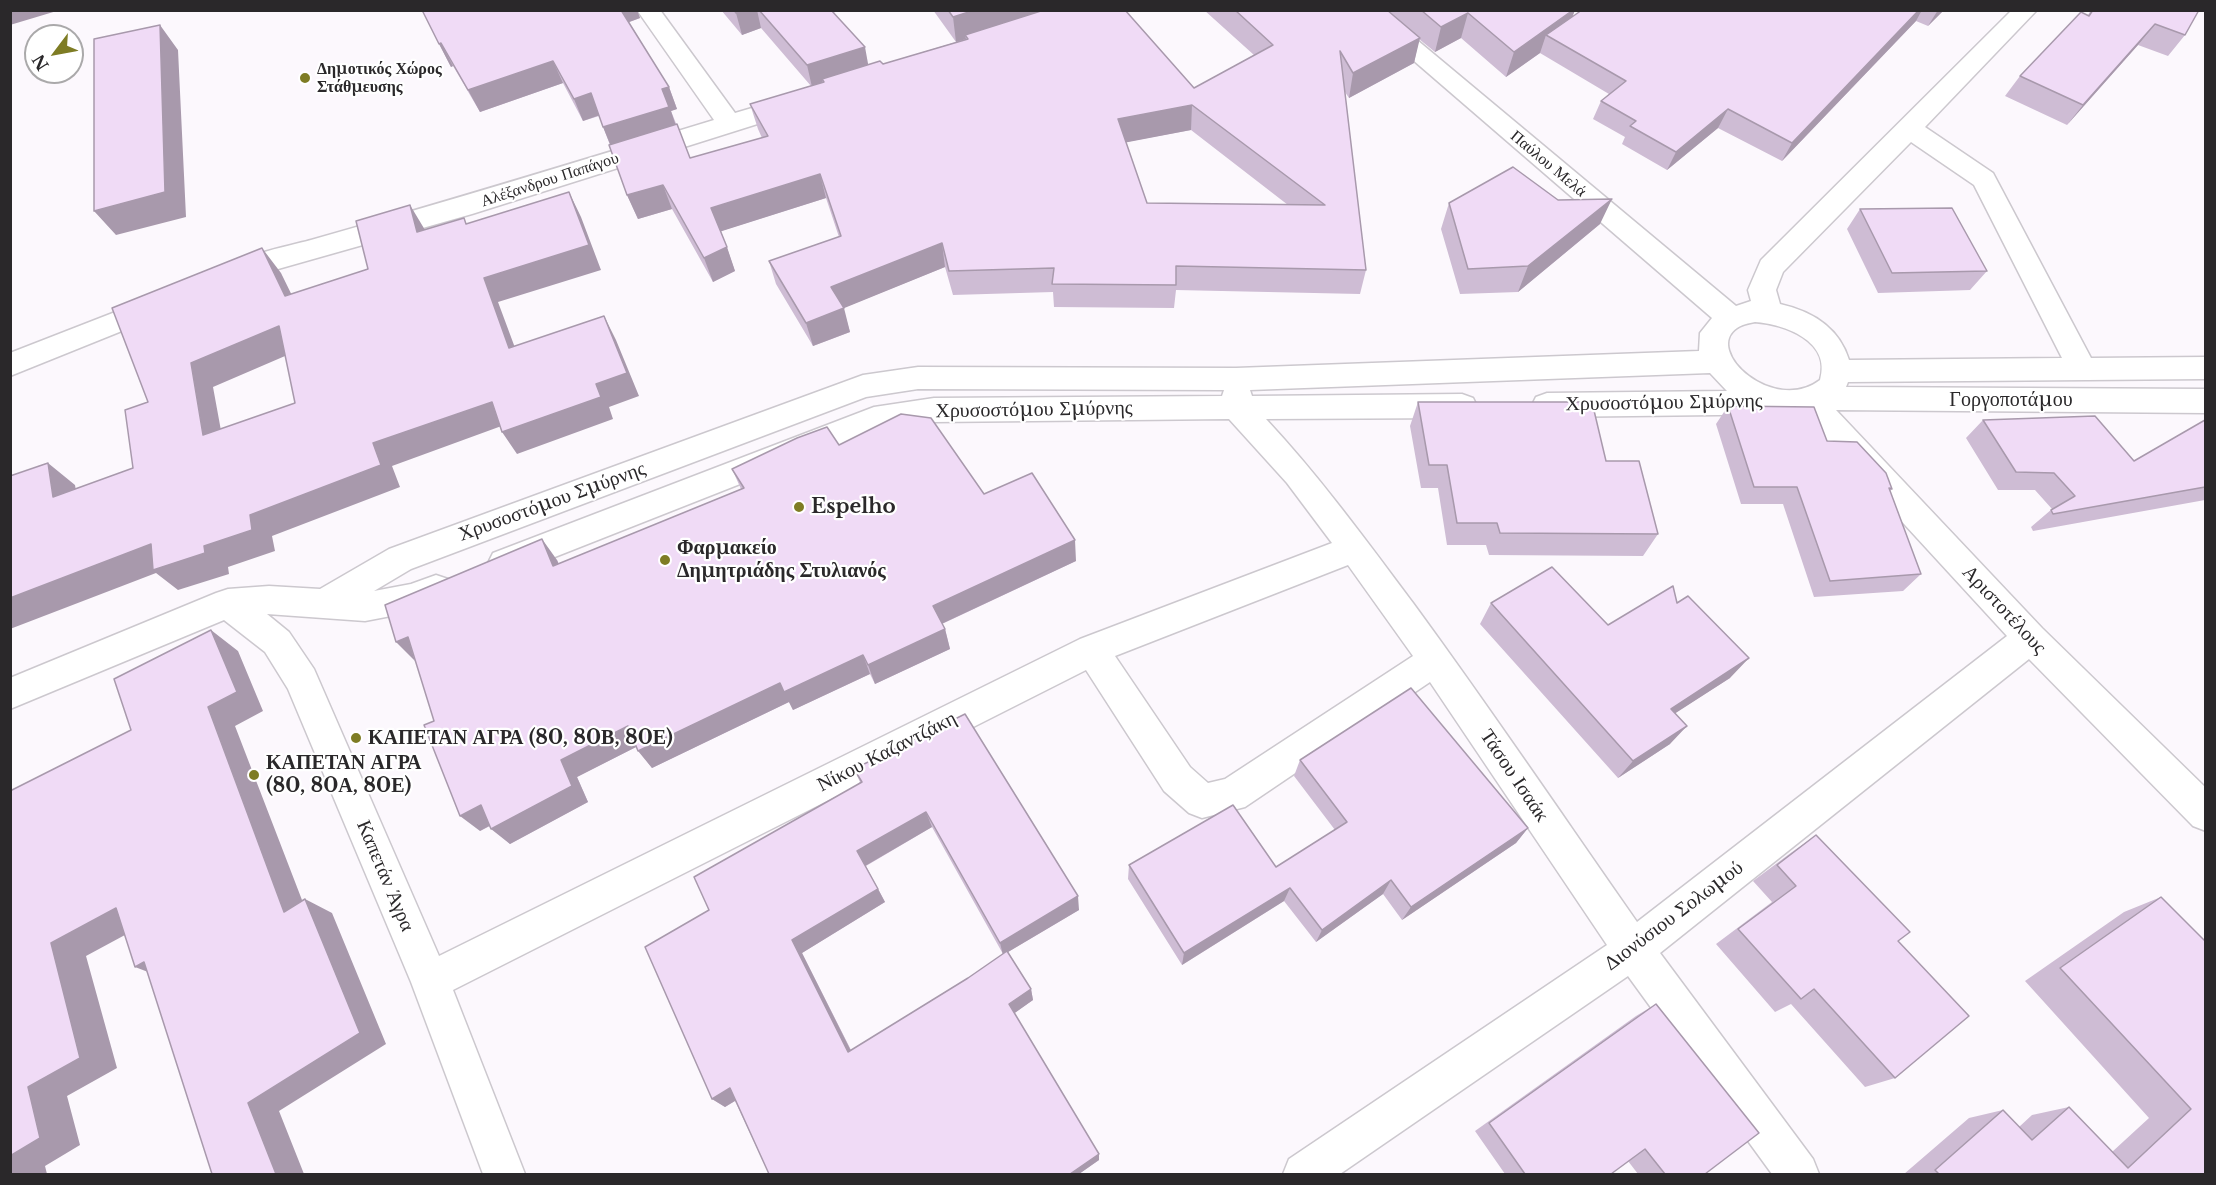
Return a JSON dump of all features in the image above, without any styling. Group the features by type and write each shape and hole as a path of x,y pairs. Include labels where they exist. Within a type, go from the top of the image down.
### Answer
{"street":[{"path":"648,10 729,123"},
{"name":"Παύλου Μελά","path":"1366,10 1730,317"},
{"path":"1768,311 1762,290 1771,267 1910,129 2025,10"},
{"name":"Αλέξανδρου Παπάγου","path":"10,365 262,264 463,207 819,96"},
{"path":"1910,129 1984,179 2082,369"},
{"path":"1754,311 1768,311 1802,322 1818,333 1829,345 1836,358 1838,371 1832,387 1802,400 1760,397 1742,388 1727,376 1716,362 1712,349 1713,336 1719,325 1730,317 1754,311"},
{"name":"Χρυσοστόμου Σμύρνης","path":"10,694 228,603 269,600 365,607 412,598 874,419 934,410 1237,394 1716,362"},
{"name":"Γοργοποτάμου","path":"1838,371 2205,368"},
{"name":"Χρυσοστόμου Σμύρνης","path":"324,604 400,559 863,386 918,378 1488,405"},
{"name":"Τάσου Ισαάκ","path":"1237,394 1354,548 1435,660 1634,950 1798,1174"},
{"name":"Γοργοποτάμου","path":"1802,400 2205,401"},
{"name":"Χρυσοστόμου Σμύρνης","path":"1523,405 1802,400"},
{"name":"Αριστοτέλους","path":"1802,400 2030,638 2205,814"},
{"name":"Νίκου Καζαντζάκη","path":"430,981 1092,650 1354,548"},
{"name":"Καπετάν Άγρα","path":"228,603 277,642 302,680 430,981 504,1174"},
{"name":"Διονύσιου Σολωμού","path":"1304,1174 1634,950 2030,638"},
{"path":"1092,650 1177,779 1202,801 1232,795 1435,660"}],"building":[{"path":"422,10 621,10 669,87 662,89 669,107 603,127 591,93 574,99 553,61 468,90 441,43 439,44"},
{"path":"759,10 831,10 865,47 807,65"},
{"path":"948,10 975,10 953,17"},
{"path":"1044,10 1125,10 1194,88 1273,45 1235,10 1387,10 1420,38 1353,73 1340,51 1366,270 1176,266 1176,285 1052,284 1054,268 949,271 942,243 831,287 844,308 806,323 769,261 841,236 820,174 711,208 727,247 704,258 663,185 627,195 609,145 677,124 690,158 768,136 750,104 824,82 822,79 880,61 883,64 968,39 965,35","holes":["1192,105 1325,205 1147,203 1118,119"]},
{"path":"1421,10 1573,10 1514,52 1468,13 1441,27"},
{"path":"1582,10 1919,10 1792,143 1728,109 1676,152 1630,126 1636,121 1601,101 1626,81 1546,35"},
{"path":"2093,10 2199,10 2185,35 2155,24 2083,105 2020,76 2081,12 2089,16"},
{"path":"160,25 165,192 94,211 94,39"},
{"path":"1513,167 1558,200 1612,199 1528,266 1468,269 1449,203"},
{"path":"569,192 589,245 484,278 509,348 604,316 627,373 596,384 601,397 502,432 492,402 373,443 381,465 250,515 252,530 204,546 205,553 153,570 151,544 10,598 10,476 48,463 53,497 133,468 125,410 148,402 112,308 262,248 285,296 368,269 356,221 410,205 417,232 464,218 466,224","holes":["279,326 295,403 203,435 191,363"]},
{"path":"1952,208 1987,271 1892,273 1860,209"},
{"path":"1418,402 1592,402 1606,461 1639,461 1658,534 1500,533 1497,523 1457,523 1447,465 1429,465"},
{"path":"1728,406 1814,407 1827,441 1857,442 1886,473 1892,489 1889,488 1921,574 1830,581 1797,487 1754,487"},
{"path":"901,414 931,418 984,494 1032,473 1075,540 933,606 945,629 868,665 863,655 784,692 780,683 638,751 628,726 561,760 572,786 491,829 481,805 460,816 424,725 434,721 408,637 396,642 385,605 542,539 553,566 744,488 732,469 797,438 827,427 839,445"},
{"path":"2095,416 2134,461 2205,420 2205,487 2053,514 2051,510 2075,496 2054,473 2016,472 1983,420"},
{"path":"1552,567 1608,625 1673,586 1677,603 1688,596 1749,658 1671,709 1687,726 1633,761 1491,603"},
{"path":"211,630 237,692 208,707 284,912 305,899 360,1033 248,1103 276,1174 212,1174 144,962 135,967 116,908 51,943 80,1058 28,1087 40,1138 10,1156 10,791 131,730 114,679"},
{"path":"1411,688 1528,828 1411,907 1391,880 1322,930 1290,888 1184,953 1129,865 1233,805 1276,867 1347,822 1300,760"},
{"path":"965,714 1078,896 1000,943 926,812 857,851 878,889 792,940 848,1052 968,978 1007,951 1031,989 1009,1004 1099,1154 1070,1174 769,1174 730,1088 712,1099 645,947 709,910 694,877 862,782 854,769"},
{"path":"1816,835 1910,932 1898,941 1969,1016 1895,1078 1814,989 1801,999 1738,929 1796,886 1777,865"},
{"path":"2161,897 2205,941 2205,1174 1939,1174 1935,1170 2003,1110 2032,1140 2069,1107 2128,1168 2191,1109 2060,968"},
{"path":"1656,1004 1759,1133 1705,1174 1665,1174 1645,1149 1611,1174 1525,1174 1489,1123"}],"place":[{"name":"Δημοτικός Χώρος Στάθμευσης","path":"305,78"},
{"name":"Espelho","path":"799,507"},
{"name":"Φαρμακείο Δημητριάδης Στυλιανός","path":"665,560"},
{"name":"ΚΑΠΕΤΑΝ ΑΓΡΑ (80, 80Β, 80Ε)","path":"356,738"},
{"name":"ΚΑΠΕΤΑΝ ΑΓΡΑ (80, 80Α, 80Ε)","path":"254,775"}]}
